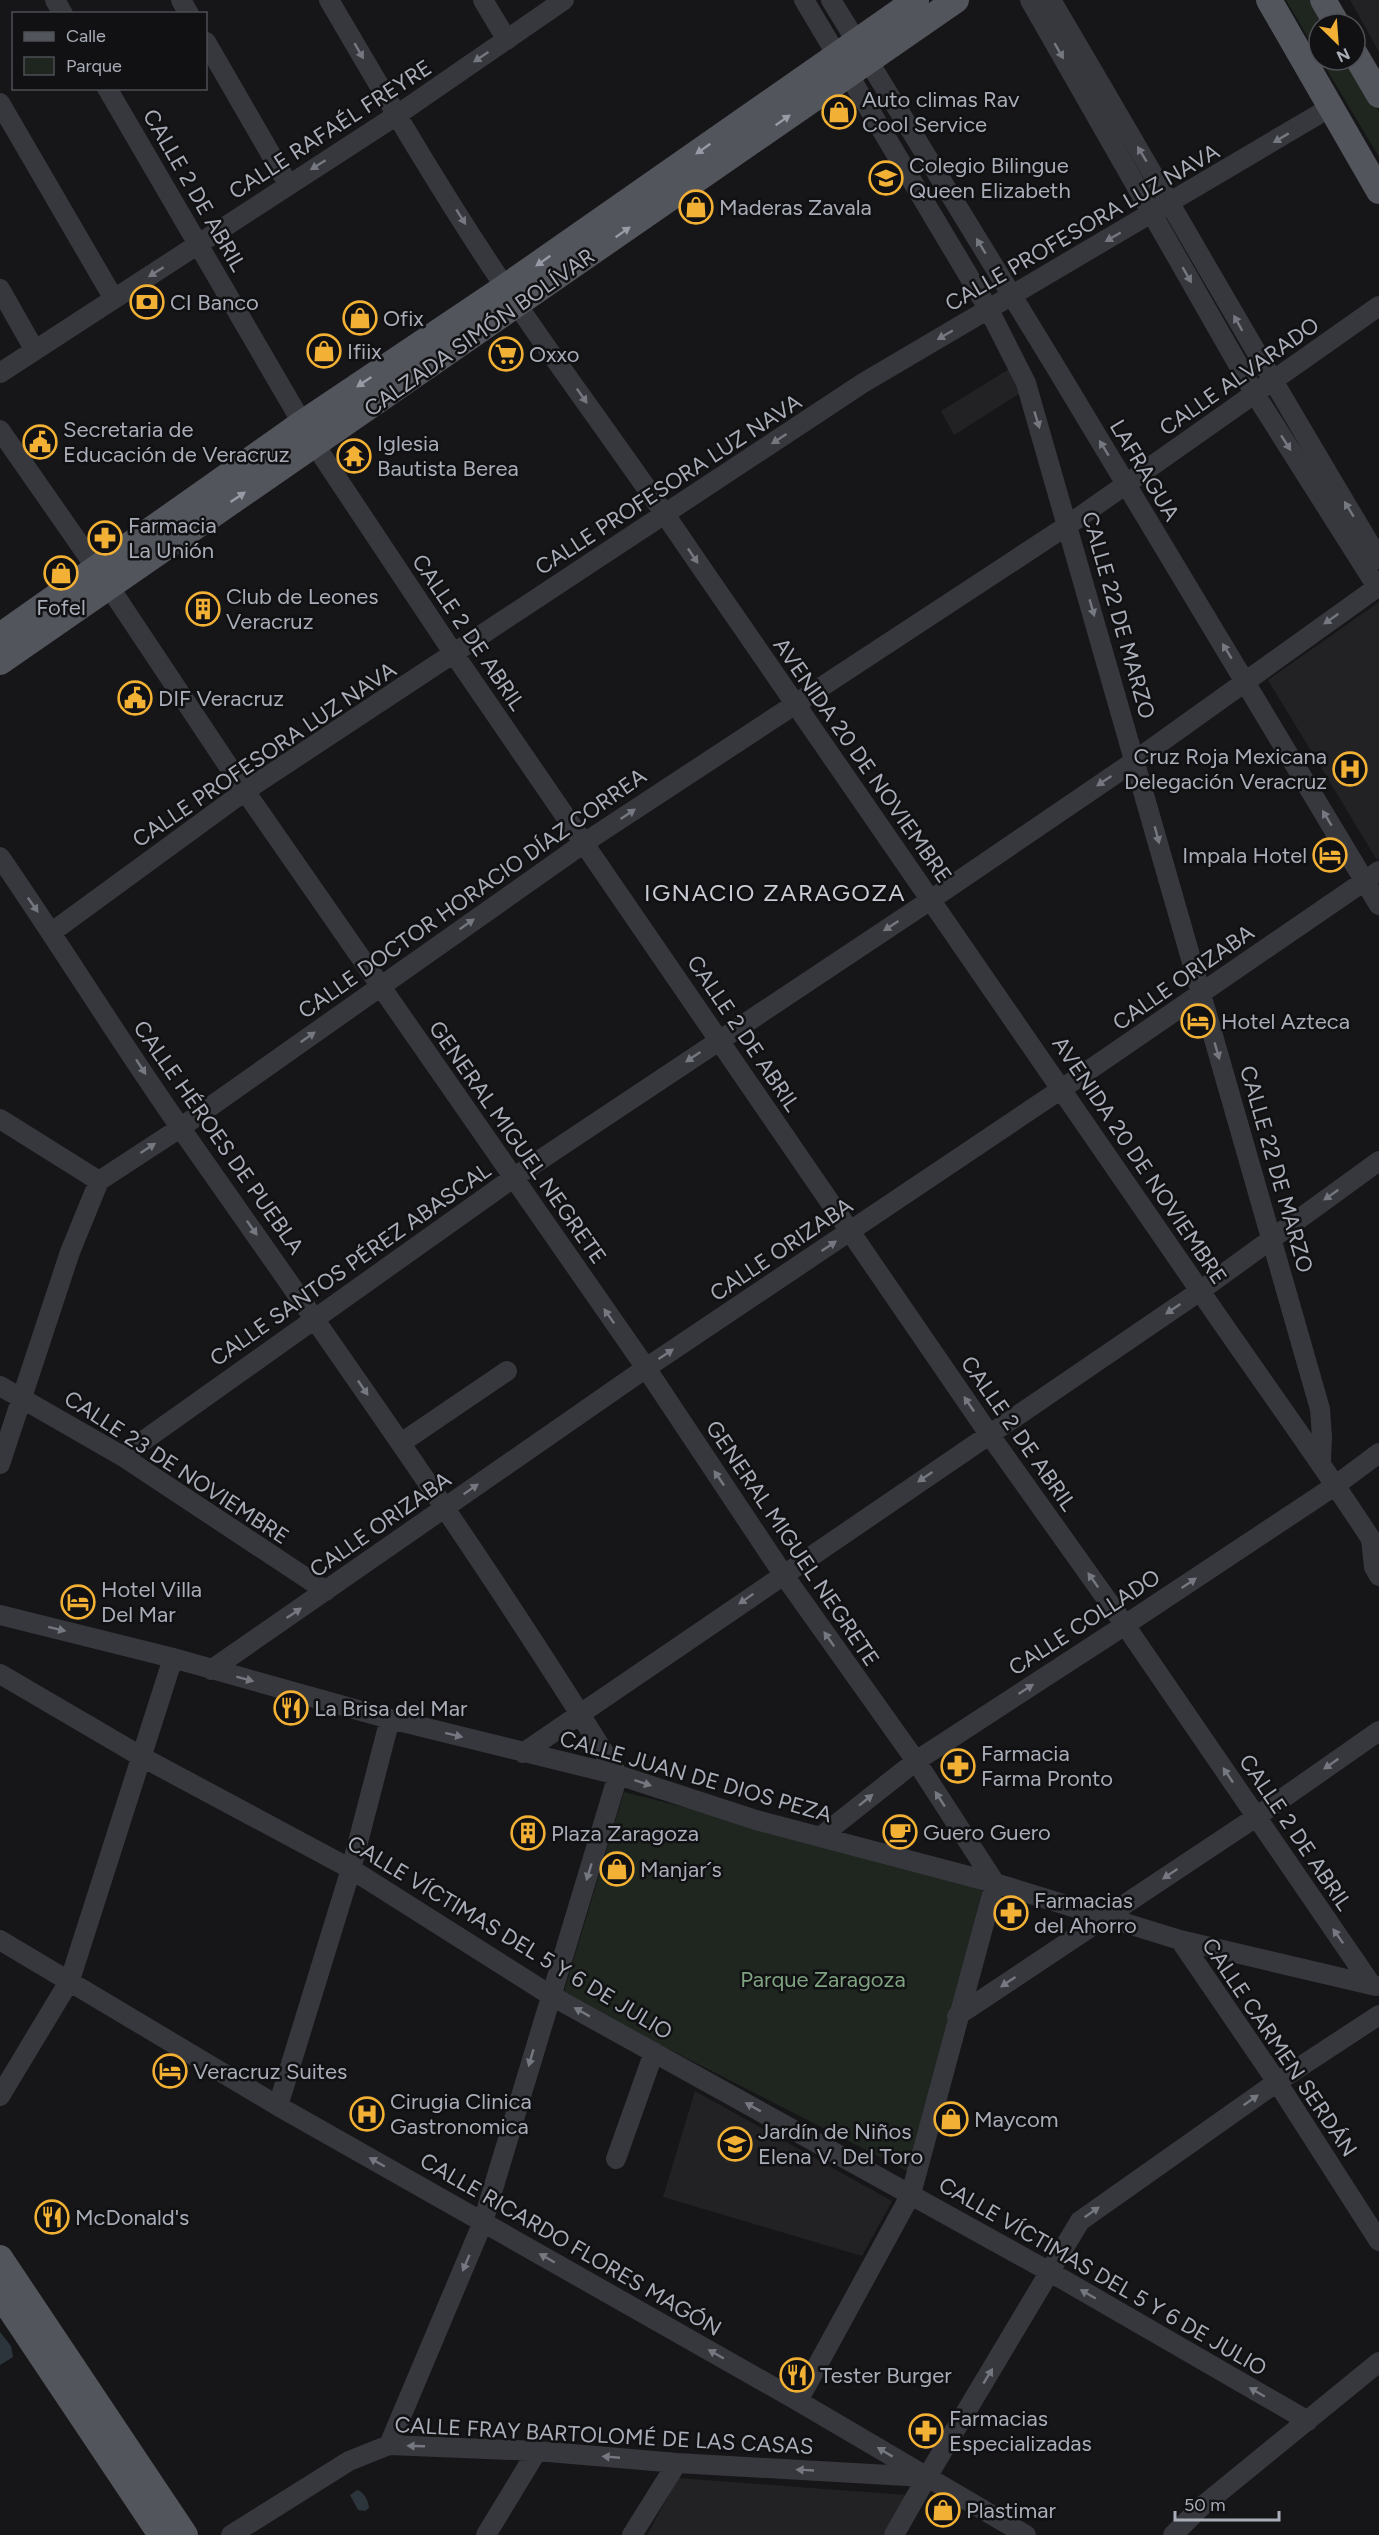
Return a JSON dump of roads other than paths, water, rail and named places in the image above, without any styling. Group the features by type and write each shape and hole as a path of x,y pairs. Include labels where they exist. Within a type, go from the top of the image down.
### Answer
{"main road":[{"name":"CALZADA SIMÓN BOLÍVAR","path":"852,58 916,0"},
{"name":"CALZADA SIMÓN BOLÍVAR","path":"0,636 102,576 512,296 852,58 956,0"},
{"path":"1269,0 1379,190"},
{"path":"1366,72 1379,95"},
{"name":"CALZADA SIMÓN BOLÍVAR","path":"0,662 102,576"},
{"path":"0,2258 185,2535"},
{"path":"0,2294 161,2535"}],"street":[{"name":"AVENIDA 20 DE NOVIEMBRE","path":"329,0 396,116 512,296 793,704 1063,1088 1200,1291 1321,1461 1375,1543 1374,1567 1379,1576"},
{"path":"483,0 507,40"},
{"name":"CALLE RAFAÉL FREYRE","path":"0,373 396,116 564,0"},
{"path":"804,0 852,58"},
{"path":"831,0 852,58 988,310"},
{"path":"1030,0 1255,394 1378,586"},
{"path":"1051,0 1272,382 1379,559"},
{"path":"207,44 288,184"},
{"name":"LAFRAGUA","path":"852,58 1012,296 1245,681 1372,875 1379,904"},
{"name":"CALLE 2 DE ABRIL","path":"108,90 308,435 454,654 989,1434 1375,1985"},
{"path":"0,103 114,299"},
{"name":"CALLE PROFESORA LUZ NAVA","path":"52,932 245,791 863,383 1171,204 1331,107"},
{"path":"0,289 34,349"},
{"name":"CALLE ALVARADO","path":"1126,484 1379,306"},
{"name":"CALLE 22 DE MARZO","path":"988,310 1026,383 1136,760 1320,1409 1321,1461"},
{"path":"1026,383 1055,366"},
{"name":"GENERAL MIGUEL NEGRETE","path":"0,430 102,576 245,791 646,1368 783,1574 916,1761 994,1883"},
{"name":"CALLE DOCTOR HORACIO DÍAZ CORREA","path":"99,1180 180,1128 584,843 1068,525 1126,484"},
{"name":"CALLE SANTOS PÉREZ ABASCAL","path":"122,1456 513,1178 1136,760 1378,586"},
{"name":"CALLE HÉROES DE PUEBLA","path":"0,857 52,932 180,1128 316,1319 445,1507 618,1775"},
{"name":"CALLE ORIZABA","path":"212,1670 646,1368 851,1232 1372,875"},
{"path":"0,1119 99,1180 70,1252 0,1464"},
{"path":"523,1753 1200,1291 1379,1161"},
{"path":"401,1443 507,1371"},
{"name":"CALLE 23 DE NOVIEMBRE","path":"0,1386 122,1456 326,1591"},
{"name":"CALLE COLLADO","path":"820,1837 916,1761 1336,1485 1379,1453"},
{"name":"CALLE JUAN DE DIOS PEZA","path":"0,1615 173,1658 390,1719 618,1775 756,1820 994,1883 1180,1940 1375,1985"},
{"path":"0,2096 70,1980 173,1658"},
{"name":"CALLE VÍCTIMAS DEL 5 Y 6 DE JULIO","path":"0,1674 142,1757 351,1869 550,1995 911,2193 1308,2421"},
{"path":"278,2106 351,1869 390,1719"},
{"path":"957,2016 1256,1817 1379,1731"},
{"path":"388,2445 483,2222 618,1775"},
{"path":"798,2401 911,2193 994,1883"},
{"name":"CALLE RICARDO FLORES MAGÓN","path":"0,1940 278,2106 798,2401 1026,2535"},
{"name":"CALLE CARMEN SERDÁN","path":"1180,1940 1277,2082 1379,2241"},
{"path":"894,2535 1080,2221 1277,2082 1379,2015"},
{"path":"616,2159 654,2052"},
{"path":"1173,2535 1200,2508 1379,2362"},
{"name":"CALLE FRAY BARTOLOMÉ DE LAS CASAS","path":"231,2535 349,2461 388,2445 537,2451 677,2463 927,2477"},
{"path":"486,2535 537,2451"},
{"path":"632,2535 677,2463"}],"place":[{"name":"Auto climas Rav Cool Service","path":"839,112"},
{"name":"Colegio Bilingue Queen Elizabeth","path":"886,178"},
{"name":"Maderas Zavala","path":"696,207"},
{"name":"CI Banco","path":"147,302"},
{"name":"Ofix","path":"360,318"},
{"name":"Ifiix","path":"324,351"},
{"name":"Oxxo","path":"506,354"},
{"name":"Secretaria de Educación de Veracruz","path":"40,442"},
{"name":"Iglesia Bautista Berea","path":"354,456"},
{"name":"Farmacia La Unión","path":"105,538"},
{"name":"Fofel","path":"61,573"},
{"name":"Club de Leones Veracruz","path":"203,609"},
{"name":"DIF Veracruz","path":"135,698"},
{"name":"Cruz Roja Mexicana Delegación Veracruz","path":"1350,769"},
{"name":"Impala Hotel","path":"1330,855"},
{"name":"Hotel Azteca","path":"1198,1021"},
{"name":"Hotel Villa Del Mar","path":"78,1602"},
{"name":"La Brisa del Mar","path":"291,1708"},
{"name":"Farmacia Farma Pronto","path":"958,1766"},
{"name":"Guero Guero","path":"900,1832"},
{"name":"Plaza Zaragoza","path":"528,1833"},
{"name":"Manjar´s","path":"617,1869"},
{"name":"Farmacias del Ahorro","path":"1011,1913"},
{"name":"Veracruz Suites","path":"170,2071"},
{"name":"Cirugia Clinica Gastronomica","path":"367,2114"},
{"name":"Maycom","path":"951,2119"},
{"name":"Jardín de Niños Elena V. Del Toro","path":"735,2144"},
{"name":"McDonald's","path":"52,2217"},
{"name":"Tester Burger","path":"797,2375"},
{"name":"Farmacias Especializadas","path":"926,2431"},
{"name":"Plastimar","path":"943,2510"}],"district":[{"name":"IGNACIO ZARAGOZA","path":"775,893"}],"park label":[{"name":"Parque Zaragoza","path":"823,1979"}]}
